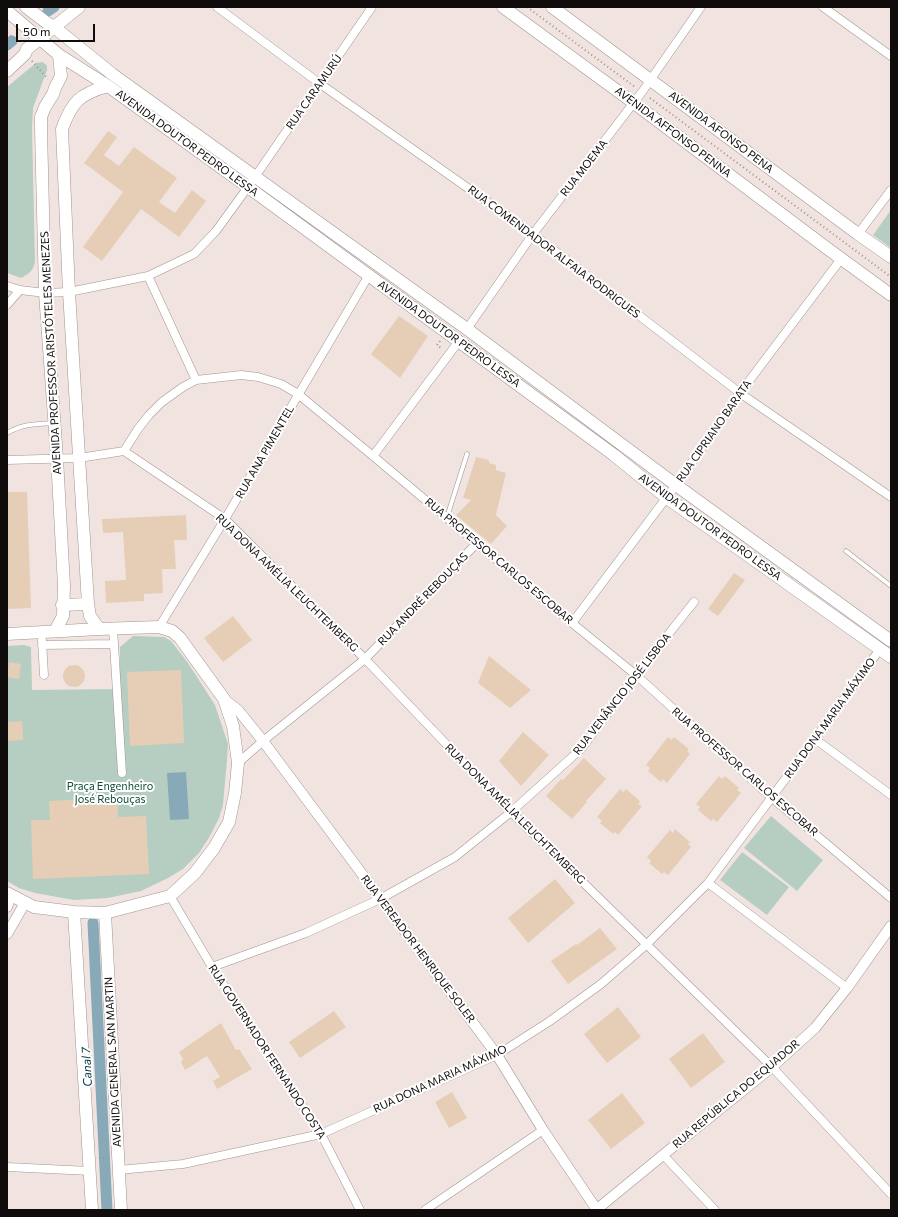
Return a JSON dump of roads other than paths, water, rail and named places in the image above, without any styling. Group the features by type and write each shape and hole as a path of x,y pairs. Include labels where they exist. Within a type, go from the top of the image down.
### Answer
{"main road":[{"path":"10,18 28,7"},
{"name":"AVENIDA DOUTOR PEDRO LESSA","path":"28,7 112,74 467,329 676,486 890,637"},
{"path":"7,71 25,54 27,49 79,7"},
{"name":"AVENIDA AFFONSO PENNA","path":"503,7 634,102 891,295"},
{"name":"AVENIDA AFONSO PENA","path":"552,7 891,257"},
{"name":"AVENIDA DOUTOR PEDRO LESSA","path":"10,18 40,38 59,55 108,86 248,187 614,455 667,498 891,657"},
{"name":"AVENIDA PROFESSOR ARISTÓTELES MENEZES","path":"55,631 63,616 62,605 64,586 57,458 45,293 41,117 61,76 59,55"},
{"name":"AVENIDA PROFESSOR ARISTÓTELES MENEZES","path":"99,628 90,616 88,604 69,292 62,129 68,112 74,103 83,96 97,89 108,86"},
{"path":"41,129 62,129"},
{"path":"62,605 88,604"},
{"path":"7,634 99,628 158,627 172,631 180,638 224,699 233,726 238,763 235,793 229,822 214,848 194,873 170,896 105,913 74,912 34,907 8,899"},
{"path":"74,912 92,1210"},
{"name":"AVENIDA GENERAL SAN MARTIN","path":"105,913 120,1210"}],"street":[{"name":"RUA COMENDADOR ALFAIA RODRIGUES","path":"218,7 319,83 533,234 740,393 891,497"},
{"name":"RUA CARAMURÚ","path":"7,286 20,290 45,293 69,292 148,276 194,254 216,231 256,176 372,7"},
{"name":"RUA MOEMA","path":"467,329 533,234 651,80 701,7"},
{"path":"823,7 891,56"},
{"path":"858,234 891,190"},
{"name":"RUA CIPRIANO BARATA","path":"572,623 676,486 740,393 841,258"},
{"name":"RUA ANA PIMENTEL","path":"158,627 225,519 369,275"},
{"path":"148,276 196,380"},
{"path":"7,305 20,290"},
{"path":"373,456 459,341"},
{"name":"RUA PROFESSOR CARLOS ESCOBAR","path":"124,451 138,429 157,407 183,386 196,380 241,375 258,377 281,384 298,394 478,542 572,623 636,675 771,798 891,898"},
{"path":"7,460 79,458 124,451"},
{"name":"RUA DONA AMÉLIA LEUCHTEMBERG","path":"124,451 225,519 365,659 511,812 772,1068 891,1194"},
{"name":"RUA ANDRÉ REBOUÇAS","path":"238,763 365,659 478,542"},
{"name":"RUA VENÂNCIO JOSÉ LISBOA","path":"212,967 306,933 380,899 455,857 511,812 581,749 636,675 694,602"},
{"path":"113,628 122,773"},
{"path":"41,631 44,675"},
{"path":"42,645 114,644"},
{"name":"RUA DONA MARIA MÁXIMO","path":"118,1170 183,1164 321,1134 497,1055 550,1022 595,989 646,945 708,883 880,649"},
{"name":"RUA VEREADOR HENRIQUE SOLER","path":"224,699 238,710 263,741 497,1055 543,1130 597,1210"},
{"path":"815,739 891,795"},
{"path":"708,883 848,988"},
{"name":"RUA GOVERNADOR FERNANDO COSTA","path":"170,896 212,967 321,1134 360,1210"},
{"path":"7,934 25,903"},
{"name":"RUA REPÚBLICA DO EQUADOR","path":"597,1210 772,1068 815,1028 848,988 891,926"},
{"path":"425,1210 543,1130"},
{"path":"663,1155 715,1210"},
{"path":"7,1168 90,1165"}],"lane":[{"path":"7,433 28,424 54,423"},
{"path":"447,517 468,454"},
{"path":"846,551 891,586"}],"water":[{"path":"186,772 189,819 170,820 167,773"}],"waterway":[{"path":"48,11 54,7"},
{"path":"7,45 12,41"},
{"name":"Canal 7","path":"93,923 107,1210"}],"park label":[{"name":"Praça Engenheiro José Rebouças","path":"110,792"}]}
